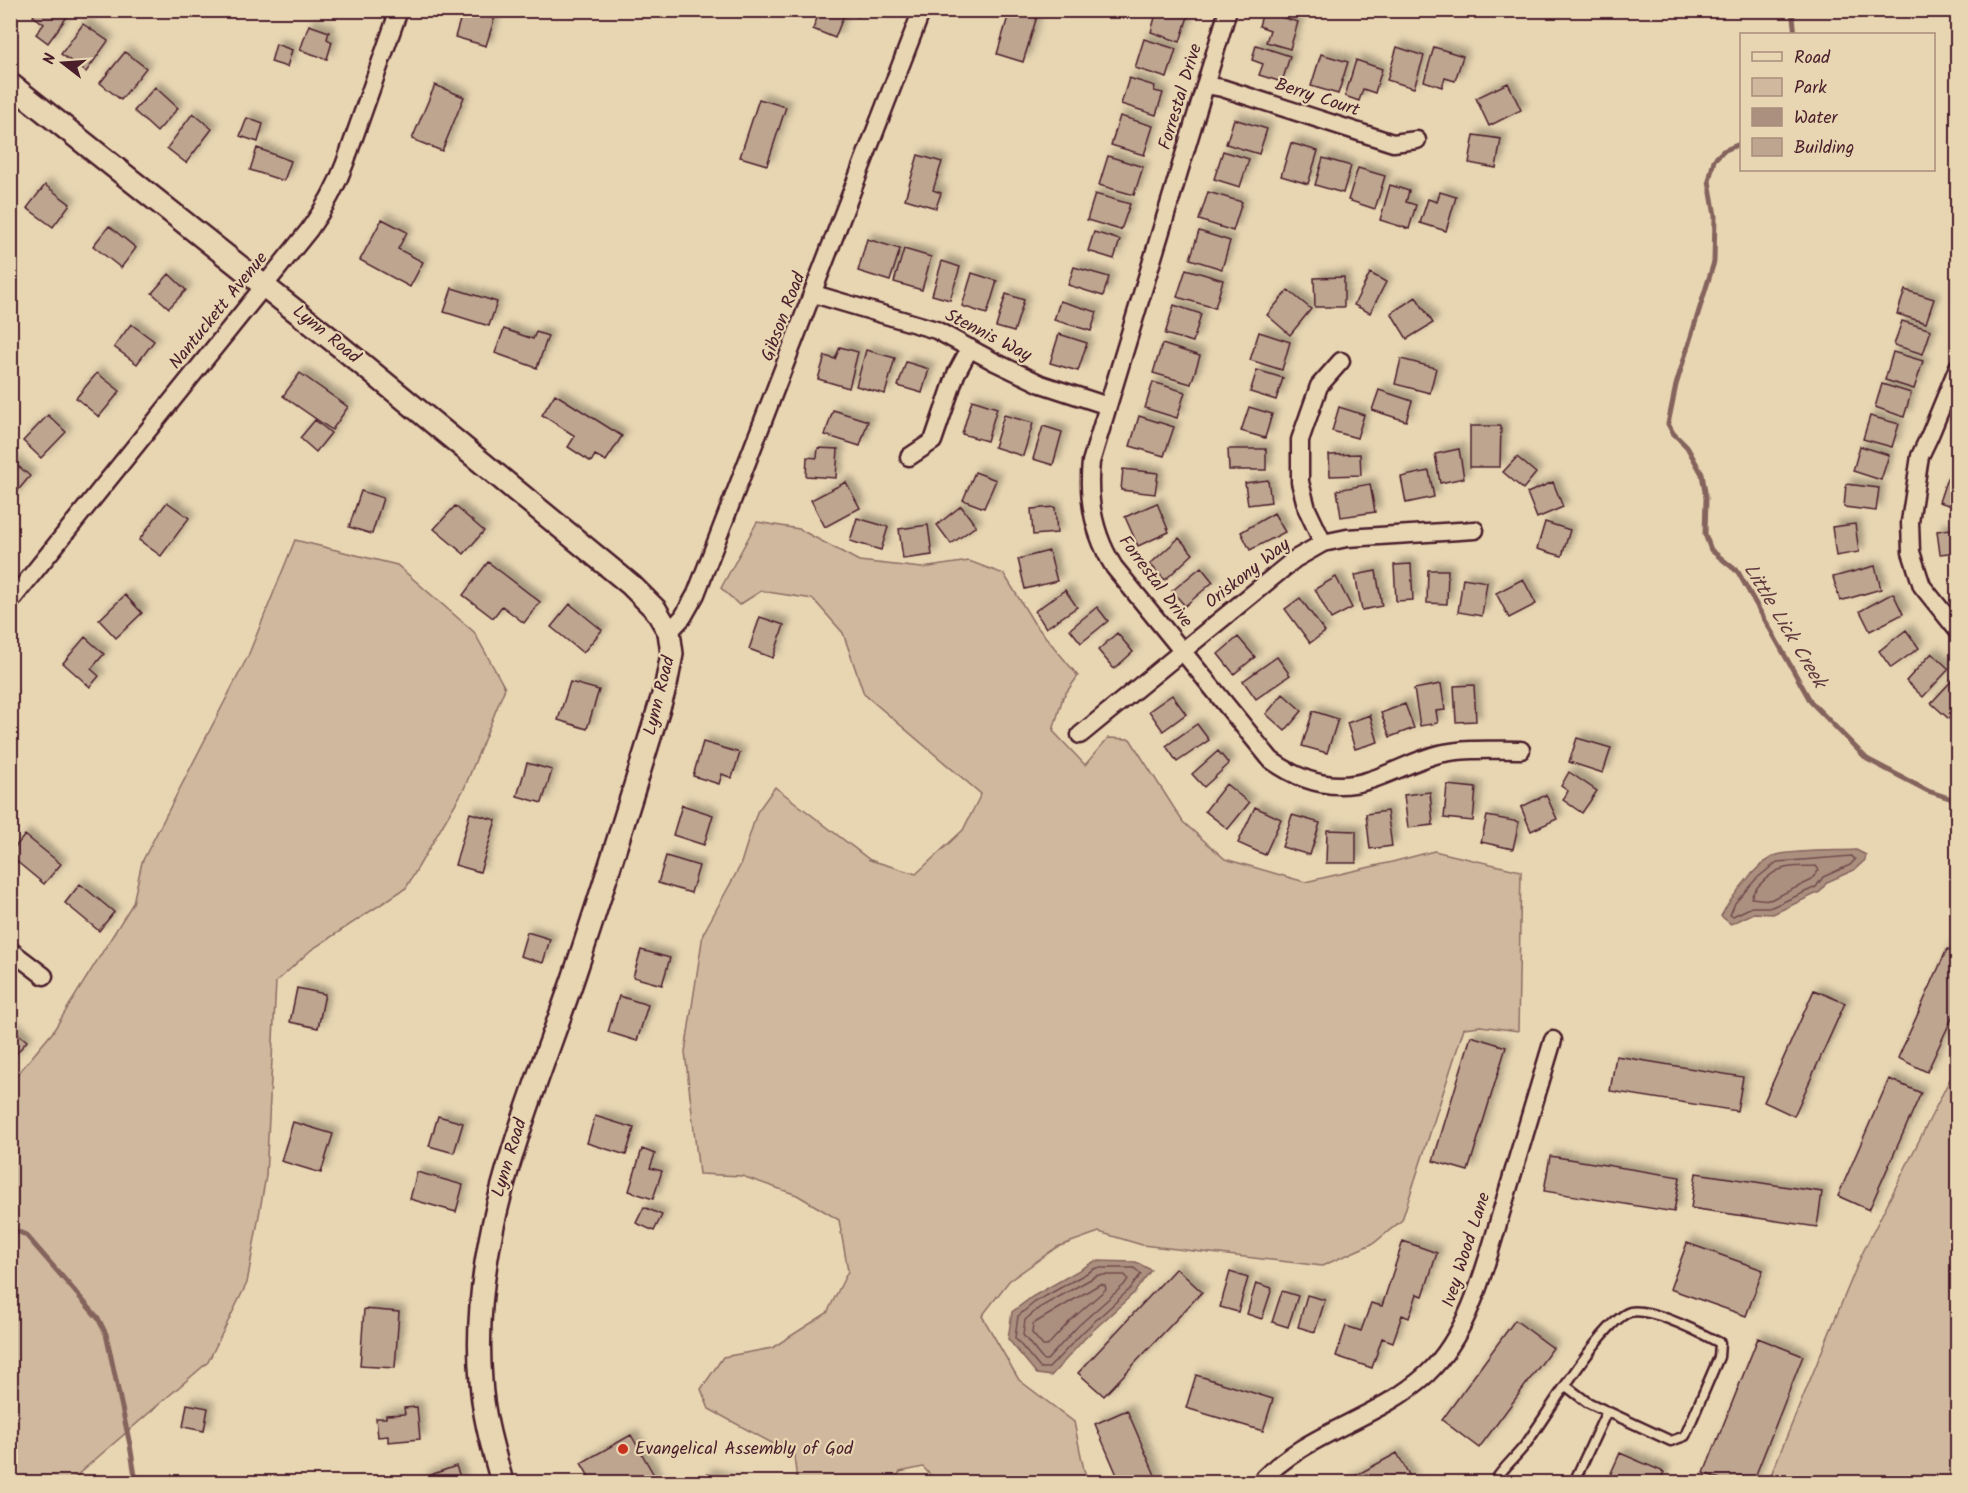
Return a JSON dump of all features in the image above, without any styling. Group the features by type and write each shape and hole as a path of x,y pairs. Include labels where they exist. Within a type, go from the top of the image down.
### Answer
{"street":[{"name":"Nantuckett Avenue","path":"10,602 324,209 336,187 399,10"},
{"name":"Gibson Road","path":"669,632 683,617 696,594 922,10"},
{"name":"Forrestal Drive","path":"1228,10 1096,445 1090,473 1090,502 1095,527 1114,567 1270,760 1288,772 1319,783 1340,785 1358,783 1440,754 1461,751 1521,750"},
{"name":"Lynn Road","path":"10,84 505,480 631,585 663,619 669,632 672,654 666,685 597,907 517,1134 495,1209 481,1300 479,1340 484,1407 502,1482"},
{"name":"Berry Court","path":"1206,85 1222,88 1393,143 1417,140"},
{"name":"Stennis Way","path":"814,294 936,330 994,362 1041,384 1108,406"},
{"path":"909,458 933,441 956,374 970,348"},
{"path":"1323,543 1307,509 1300,482 1300,440 1319,386 1341,361"},
{"path":"1958,367 1920,456 1910,522 1911,552 1922,586 1958,631"},
{"name":"Oriskony Way","path":"1080,735 1295,559 1323,543 1347,538 1475,530"},
{"path":"10,950 44,976"},
{"name":"Ivey Wood Lane","path":"1260,1482 1274,1467 1292,1454 1370,1413 1427,1374 1459,1334 1479,1287 1553,1040"}],"lane":[{"path":"1494,1482 1524,1445 1566,1386 1613,1323 1628,1312 1640,1311 1654,1315 1692,1329 1720,1343 1719,1357 1685,1436 1671,1441 1587,1402 1566,1386"},
{"path":"1574,1482 1607,1411"}],"green space":[{"path":"757,522 799,529 859,561 922,568 969,561 1004,574 1034,623 1078,676 1063,697 1053,731 1085,765 1108,738 1130,739 1183,822 1225,859 1305,882 1434,851 1521,871 1518,1031 1480,1026 1464,1028 1402,1220 1374,1243 1322,1266 1142,1245 1099,1232 1057,1247 1009,1281 982,1316 1019,1380 1074,1422 1084,1470 1089,1482 937,1482 923,1467 900,1472 893,1482 797,1482 794,1455 709,1409 701,1389 723,1357 772,1348 827,1313 848,1271 839,1220 797,1195 742,1176 699,1174 685,1052 703,934 740,866 757,812 775,787 870,860 916,874 963,830 981,794 864,694 843,633 813,599 761,591 739,605 721,588"},
{"path":"295,540 397,565 474,632 505,688 464,789 406,888 311,950 276,982 266,1176 247,1283 208,1362 69,1482 11,1482 11,1082 52,1033 133,903 142,862 248,656"},
{"path":"1957,1065 1957,1482 1768,1482 1861,1256"}],"water":[{"path":"1856,850 1866,855 1865,860 1854,870 1827,882 1820,892 1773,914 1754,913 1731,924 1721,916 1745,881 1777,855 1795,852"},
{"path":"1095,1261 1136,1262 1151,1270 1134,1293 1087,1336 1051,1376 1037,1374 1008,1339 1012,1312 1032,1297"}],"building":[{"path":"37,10 72,10 48,43 36,34 44,24 33,16"},
{"path":"463,10 497,10 486,46 455,37"},
{"path":"820,10 862,10 859,17 845,12 835,38 813,29"},
{"path":"1010,10 1039,10 1023,62 997,54"},
{"path":"1157,10 1181,10 1189,13 1180,42 1151,32"},
{"path":"1263,12 1298,22 1290,49 1266,42 1270,30 1259,26"},
{"path":"83,24 108,41 86,72 61,54"},
{"path":"309,25 329,32 327,39 332,42 327,59 300,50"},
{"path":"1144,39 1176,49 1167,78 1135,68"},
{"path":"276,44 292,50 287,67 271,62"},
{"path":"1256,45 1290,56 1282,82 1259,75 1263,64 1252,60"},
{"path":"1397,47 1424,56 1414,88 1387,80"},
{"path":"1434,47 1463,56 1455,81 1445,78 1442,87 1424,81"},
{"path":"125,52 146,68 121,100 100,83"},
{"path":"1321,54 1348,62 1338,94 1311,86"},
{"path":"1356,60 1382,69 1375,93 1363,89 1359,101 1345,96"},
{"path":"1129,78 1155,86 1154,91 1163,93 1156,115 1121,104"},
{"path":"1508,83 1521,110 1489,126 1476,98"},
{"path":"435,85 464,97 442,151 412,139"},
{"path":"155,87 178,108 157,132 134,111"},
{"path":"759,99 786,107 767,165 740,157"},
{"path":"193,113 212,129 186,163 167,148"},
{"path":"1120,116 1153,126 1144,155 1111,145"},
{"path":"247,118 263,124 258,142 240,136"},
{"path":"1234,119 1267,129 1259,154 1226,144"},
{"path":"1474,135 1501,139 1496,168 1469,163"},
{"path":"1291,143 1318,151 1308,184 1281,176"},
{"path":"257,148 291,161 284,181 250,170"},
{"path":"1223,151 1249,159 1240,187 1214,179"},
{"path":"918,155 942,162 933,190 941,193 936,208 905,199"},
{"path":"1108,156 1143,167 1134,195 1099,185"},
{"path":"1323,158 1351,166 1343,193 1315,185"},
{"path":"1358,168 1385,176 1375,209 1348,200"},
{"path":"45,185 70,204 53,227 27,208"},
{"path":"1390,185 1409,191 1406,202 1416,205 1409,229 1380,220"},
{"path":"1208,192 1242,202 1233,231 1199,220"},
{"path":"1440,192 1456,197 1446,231 1420,223 1428,199 1437,202"},
{"path":"1095,194 1130,204 1121,230 1087,220"},
{"path":"382,219 407,232 398,249 423,262 410,287 360,260"},
{"path":"109,226 136,248 121,268 93,246"},
{"path":"1199,231 1230,241 1222,269 1190,259"},
{"path":"1094,232 1120,240 1114,259 1088,251"},
{"path":"867,239 900,249 890,281 858,271"},
{"path":"904,249 931,257 922,290 894,282"},
{"path":"942,261 960,267 950,300 932,295"},
{"path":"1074,267 1109,277 1103,296 1068,285"},
{"path":"1186,269 1223,280 1215,308 1177,297"},
{"path":"972,273 997,281 987,314 962,306"},
{"path":"1370,273 1386,282 1370,313 1354,305"},
{"path":"169,274 186,290 169,308 152,293"},
{"path":"1344,277 1344,307 1315,307 1314,278"},
{"path":"452,288 497,302 489,326 444,312"},
{"path":"1288,290 1311,309 1290,335 1267,315"},
{"path":"1905,290 1934,299 1926,323 1897,314"},
{"path":"1006,294 1024,300 1014,332 996,327"},
{"path":"1416,297 1433,323 1407,339 1391,313"},
{"path":"1060,301 1097,312 1091,331 1054,320"},
{"path":"1174,305 1201,314 1193,342 1165,334"},
{"path":"1902,321 1931,330 1923,354 1894,345"},
{"path":"131,324 154,341 137,364 114,347"},
{"path":"504,329 533,339 536,332 548,336 537,368 495,353"},
{"path":"1259,332 1290,342 1282,370 1250,360"},
{"path":"1059,334 1087,343 1078,371 1050,363"},
{"path":"1162,344 1200,356 1191,384 1153,373"},
{"path":"840,347 858,352 849,388 818,379 825,356 835,359"},
{"path":"866,350 895,358 885,394 856,386"},
{"path":"1893,352 1923,361 1914,389 1885,380"},
{"path":"1401,359 1436,368 1430,393 1395,384"},
{"path":"906,362 929,369 922,393 898,386"},
{"path":"1257,370 1283,378 1276,400 1250,392"},
{"path":"97,373 120,391 99,417 76,398"},
{"path":"300,373 348,407 332,430 283,396"},
{"path":"1153,382 1185,392 1177,418 1145,408"},
{"path":"1882,384 1911,393 1904,417 1875,407"},
{"path":"1379,390 1412,401 1406,421 1372,410"},
{"path":"555,394 622,436 606,461 595,455 591,462 568,447 575,436 542,415"},
{"path":"972,400 997,408 987,441 962,434"},
{"path":"1249,407 1272,414 1265,438 1241,431"},
{"path":"1339,407 1364,415 1357,438 1332,431"},
{"path":"833,410 868,421 860,446 825,435"},
{"path":"48,415 66,432 41,458 23,441"},
{"path":"1004,415 1033,423 1023,456 994,447"},
{"path":"1139,416 1174,427 1164,456 1130,446"},
{"path":"1870,416 1899,424 1892,447 1863,439"},
{"path":"315,420 331,433 316,452 300,438"},
{"path":"1043,426 1062,432 1053,465 1033,459"},
{"path":"1470,426 1501,426 1500,467 1470,467"},
{"path":"1956,440 1958,440 1958,464 1949,462"},
{"path":"1860,446 1889,455 1881,480 1853,471"},
{"path":"818,448 838,449 836,478 806,476 807,457 817,458"},
{"path":"1228,449 1266,449 1266,470 1229,470"},
{"path":"1459,449 1464,478 1440,483 1435,454"},
{"path":"1360,454 1361,475 1330,476 1329,455"},
{"path":"1517,457 1536,473 1523,489 1503,472"},
{"path":"10,461 30,476 10,500"},
{"path":"1123,469 1158,473 1155,494 1121,490"},
{"path":"1429,471 1434,497 1406,503 1401,477"},
{"path":"975,472 996,480 984,508 963,500"},
{"path":"1947,478 1958,481 1958,508 1939,502"},
{"path":"1268,480 1271,502 1248,505 1245,483"},
{"path":"846,482 860,508 825,527 811,500"},
{"path":"1553,482 1563,507 1537,518 1527,493"},
{"path":"1370,484 1375,512 1341,517 1337,490"},
{"path":"1846,484 1879,488 1876,511 1844,507"},
{"path":"361,491 383,498 372,534 349,527"},
{"path":"167,502 189,518 161,556 139,540"},
{"path":"1157,503 1169,532 1138,546 1125,517"},
{"path":"455,506 484,531 464,554 434,529"},
{"path":"961,506 976,526 951,544 937,525"},
{"path":"1055,507 1057,533 1033,535 1031,509"},
{"path":"1274,513 1285,532 1250,550 1241,532"},
{"path":"857,518 888,527 881,550 850,541"},
{"path":"1545,522 1570,530 1562,556 1537,549"},
{"path":"1855,524 1859,552 1836,556 1832,527"},
{"path":"928,525 932,555 903,559 899,529"},
{"path":"1958,528 1958,552 1940,554 1937,531"},
{"path":"1179,538 1193,554 1165,580 1150,564"},
{"path":"1049,551 1057,581 1025,589 1018,559"},
{"path":"488,562 540,602 524,623 502,606 493,618 463,595"},
{"path":"1411,564 1413,600 1396,601 1394,565"},
{"path":"1875,566 1881,589 1840,601 1833,577"},
{"path":"1201,567 1213,582 1185,606 1172,591"},
{"path":"1428,570 1448,570 1447,604 1427,603"},
{"path":"1376,571 1382,606 1362,610 1355,575"},
{"path":"1336,577 1352,608 1331,619 1315,589"},
{"path":"1463,578 1487,582 1482,616 1458,612"},
{"path":"1523,579 1536,604 1509,618 1496,593"},
{"path":"1065,590 1077,607 1046,628 1035,611"},
{"path":"1893,593 1903,614 1870,631 1860,611"},
{"path":"125,595 142,613 116,638 99,620"},
{"path":"1300,598 1325,632 1310,643 1285,609"},
{"path":"570,604 602,630 583,653 551,627"},
{"path":"1097,607 1108,621 1081,643 1070,629"},
{"path":"760,617 784,625 773,658 749,649"},
{"path":"1906,630 1919,648 1891,668 1879,651"},
{"path":"1117,633 1133,652 1114,669 1098,650"},
{"path":"85,637 104,654 91,669 99,676 90,687 63,663"},
{"path":"1238,637 1255,657 1234,674 1218,654"},
{"path":"1932,653 1949,669 1923,697 1906,681"},
{"path":"1277,657 1290,675 1256,699 1243,681"},
{"path":"1958,674 1958,710 1949,719 1931,703"},
{"path":"570,682 599,690 587,729 558,720"},
{"path":"1441,684 1445,710 1436,711 1438,723 1420,726 1414,689"},
{"path":"1474,685 1476,721 1456,722 1454,686"},
{"path":"1283,694 1302,711 1285,731 1266,714"},
{"path":"1172,695 1186,714 1163,731 1149,711"},
{"path":"1405,704 1414,728 1390,737 1381,713"},
{"path":"1313,711 1338,719 1327,753 1302,746"},
{"path":"1370,715 1378,742 1355,749 1347,723"},
{"path":"1197,724 1209,740 1177,762 1166,746"},
{"path":"1577,738 1611,748 1603,773 1569,762"},
{"path":"703,742 740,753 732,778 722,774 719,784 693,776"},
{"path":"1218,751 1229,764 1204,787 1192,774"},
{"path":"527,763 552,770 542,803 517,796"},
{"path":"1569,772 1597,791 1582,813 1563,800 1568,791 1561,786"},
{"path":"1226,784 1249,803 1228,829 1205,811"},
{"path":"1447,785 1476,788 1473,821 1444,818"},
{"path":"1430,792 1433,825 1408,828 1404,795"},
{"path":"1546,795 1557,819 1531,831 1521,807"},
{"path":"682,805 713,815 704,845 673,835"},
{"path":"1255,807 1281,819 1265,855 1238,843"},
{"path":"1387,811 1392,846 1370,849 1366,814"},
{"path":"470,813 496,820 480,872 455,865"},
{"path":"1292,815 1320,823 1310,855 1282,847"},
{"path":"1487,816 1519,822 1513,849 1481,842"},
{"path":"1327,830 1356,831 1356,863 1326,863"},
{"path":"25,835 61,864 44,884 10,856"},
{"path":"666,856 699,866 691,893 658,883"},
{"path":"80,884 114,912 99,931 65,903"},
{"path":"527,932 550,939 543,963 520,956"},
{"path":"1947,949 1958,954 1958,1005 1927,1072 1898,1058"},
{"path":"641,950 670,958 662,985 633,977"},
{"path":"297,988 325,994 318,1028 290,1022"},
{"path":"1814,990 1845,1003 1794,1116 1764,1102"},
{"path":"619,996 648,1005 637,1041 608,1032"},
{"path":"10,1027 27,1041 11,1060 10,1059"},
{"path":"1471,1036 1506,1047 1468,1171 1433,1161"},
{"path":"1616,1056 1743,1077 1737,1111 1610,1091"},
{"path":"1889,1079 1921,1093 1869,1210 1838,1196"},
{"path":"438,1116 463,1123 454,1153 429,1146"},
{"path":"595,1116 634,1128 626,1155 587,1143"},
{"path":"293,1122 333,1134 321,1173 281,1161"},
{"path":"642,1149 655,1154 650,1168 662,1171 653,1199 629,1191"},
{"path":"1550,1156 1680,1177 1674,1212 1544,1191"},
{"path":"417,1172 463,1185 456,1212 410,1199"},
{"path":"1696,1173 1822,1192 1817,1227 1691,1208"},
{"path":"644,1207 662,1215 654,1231 636,1223"},
{"path":"1403,1241 1437,1253 1423,1296 1417,1294 1409,1318 1402,1315 1393,1342 1382,1338 1372,1368 1336,1356 1346,1326 1361,1331 1371,1303 1382,1306"},
{"path":"1687,1243 1763,1270 1746,1316 1670,1289"},
{"path":"1176,1268 1202,1292 1104,1396 1078,1373"},
{"path":"1230,1272 1248,1278 1238,1312 1220,1307"},
{"path":"1256,1283 1272,1288 1262,1319 1247,1314"},
{"path":"1282,1291 1298,1296 1288,1327 1272,1322"},
{"path":"1307,1295 1325,1300 1315,1332 1298,1327"},
{"path":"364,1309 399,1312 395,1368 360,1366"},
{"path":"1515,1320 1553,1348 1479,1448 1442,1420"},
{"path":"1758,1338 1803,1356 1753,1482 1728,1482 1704,1473"},
{"path":"1196,1375 1273,1399 1263,1431 1186,1408"},
{"path":"187,1404 208,1408 204,1431 183,1427"},
{"path":"417,1407 420,1439 388,1442 388,1436 378,1437 376,1418 405,1414 404,1408"},
{"path":"1127,1410 1158,1482 1120,1482 1095,1424"},
{"name":"Evangelical Assembly of God","path":"631,1435 658,1482 592,1482 581,1463"},
{"path":"1397,1453 1413,1482 1344,1482"},
{"path":"1620,1453 1664,1472 1659,1482 1607,1482"},
{"path":"456,1466 462,1482 424,1482 422,1478"},
{"path":"707,1474 734,1482 705,1482"}],"waterway":[{"name":"Little Lick Creek","path":"1792,10 1795,33"},
{"name":"Little Lick Creek","path":"1740,144 1723,151 1714,160 1709,181 1715,216 1714,262 1676,385 1668,424 1673,433 1687,447 1702,474 1706,498 1705,534 1711,550 1738,572 1811,702 1867,759 1928,791 1958,801"},
{"path":"10,1228 26,1235 98,1318 106,1334 136,1482"}],"place":[{"name":"Evangelical Assembly of God","path":"623,1449"}]}
